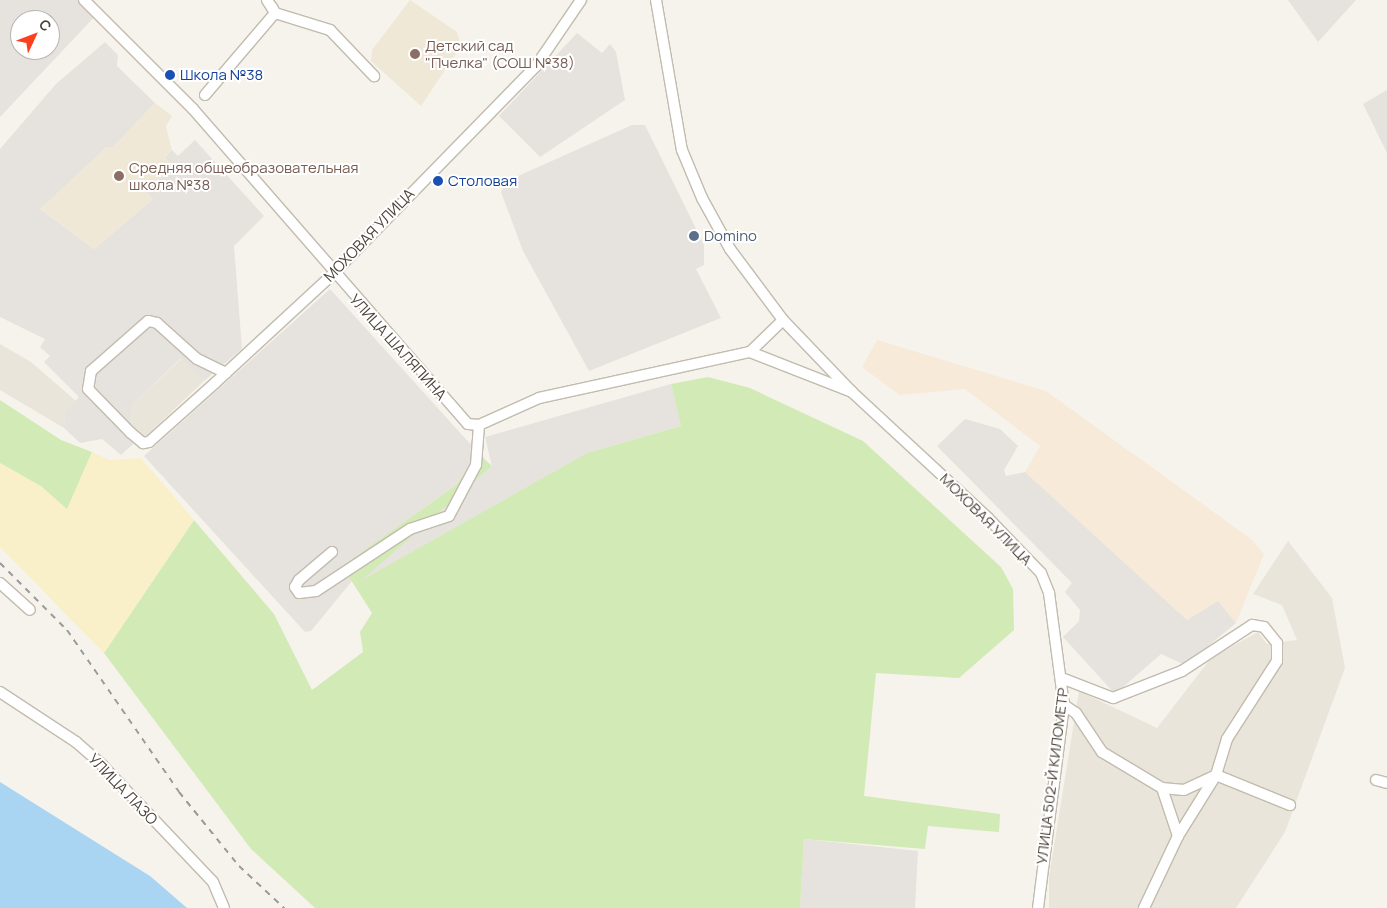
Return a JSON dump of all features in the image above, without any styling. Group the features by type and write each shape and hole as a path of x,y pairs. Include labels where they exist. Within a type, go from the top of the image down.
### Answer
{"street":[{"name":"УЛИЦА ШАЛЯПИНА","path":"84,0 193,109 333,274 464,420 476,425"},
{"path":"268,0 275,13 323,26 374,76"},
{"name":"МОХОВАЯ УЛИЦА","path":"226,373 197,359 157,323 148,321 91,371 89,393 147,443 226,373 333,274 536,66 581,0"},
{"name":"МОХОВАЯ УЛИЦА","path":"656,0 682,150 702,198 730,249 784,320 852,392 987,517 1041,574 1049,594 1064,679"},
{"path":"205,94 275,13"},
{"path":"332,552 298,580 295,590 304,594 316,591 410,529 449,516 476,465 476,425 539,398 750,352 784,320"},
{"path":"750,352 852,392"},
{"path":"0,583 30,610"},
{"name":"УЛИЦА 502-Й КИЛОМЕТР","path":"1038,908 1064,705 1064,679 1113,698 1182,672 1246,627 1264,628 1277,643 1277,662 1227,738 1216,775 1178,836 1144,908"},
{"name":"УЛИЦА ЛАЗО","path":"0,692 76,742 102,765 212,882 224,908"},
{"path":"1064,705 1076,713 1102,752 1162,788 1184,790 1216,775 1290,806"},
{"path":"1376,780 1387,783"},
{"path":"1162,788 1178,836"}],"shaded area":[{"path":"0,0 83,0 99,12 60,53 60,10 10,10 10,60 54,60 0,117"},
{"name":"Детский сад \"Пчелка\" (СОШ №38)","path":"410,0 457,32 461,46 421,106 371,61 372,50"},
{"path":"1288,0 1356,0 1318,42"},
{"path":"577,33 602,53 610,44 616,52 625,100 540,157 499,116"},
{"path":"105,42 118,55 117,66 155,103 113,147 40,209 94,249 153,199 146,192 173,166 165,157 172,150 178,156 195,140 264,216 234,246 242,349 204,381 181,358 132,405 131,425 141,437 121,455 102,439 80,443 64,428 65,412 79,397 44,362 50,356 40,347 45,339 0,317 0,149 56,84"},
{"path":"1387,90 1387,153 1363,104"},
{"name":"Средняя общеобразовательная школа №38","path":"155,103 172,116 166,126 172,150 165,157 173,166 146,192 153,199 94,249 40,209 106,147 113,147"},
{"path":"632,125 645,125 704,245 704,265 696,269 721,318 589,371 523,251 501,192 507,181"},
{"path":"330,289 473,447 471,464 456,485 342,566 352,581 311,631 305,632 144,456"},
{"path":"877,340 1046,391 1251,539 1264,554 1236,623 1218,601 1187,620 1025,472 1040,446 965,389 900,395 862,367"},
{"path":"0,344 31,362 76,401 65,412 64,428 0,390"},
{"path":"182,358 204,381 143,439 131,425 132,405"},
{"path":"671,384 681,426 587,453 359,582 492,466 485,437"},
{"path":"965,419 1000,429 1018,446 1004,470 1006,476 1025,472 1187,620 1218,601 1236,623 1185,665 1161,654 1115,694 1063,637 1079,621 1080,610 1065,592 1072,583 937,446"},
{"path":"1288,541 1332,598 1345,668 1285,832 1236,908 1049,908 1049,877 1079,691 1157,728 1211,658 1258,632 1267,644 1297,640 1282,605 1253,594"},
{"path":"804,839 918,851 915,908 800,908"}],"green space":[{"path":"708,377 750,388 863,441 1001,567 1013,589 1014,630 959,678 876,673 864,796 1000,814 999,832 928,826 925,849 804,839 800,908 315,908 251,849 104,653 194,520 274,614 312,690 363,652 360,632 372,613 342,566 456,485 479,454 492,466 362,580 587,453 681,426 671,384"},
{"path":"0,400 61,440 92,452 67,510 42,487 0,463"}],"sand":[{"path":"92,452 109,460 141,458 194,520 104,653 0,547 0,463 42,487 67,509"}],"water":[{"path":"0,782 150,876 187,908 0,908"}],"railway":[{"path":"0,563 67,630 179,792 239,866 284,908"}],"place":[{"name":"Детский сад \"Пчелка\" (СОШ №38)","path":"415,54"},
{"name":"Школа №38","path":"170,75"},
{"name":"Средняя общеобразовательная школа №38","path":"119,176"},
{"name":"Столовая","path":"438,181"},
{"name":"Domino","path":"694,236"}]}
